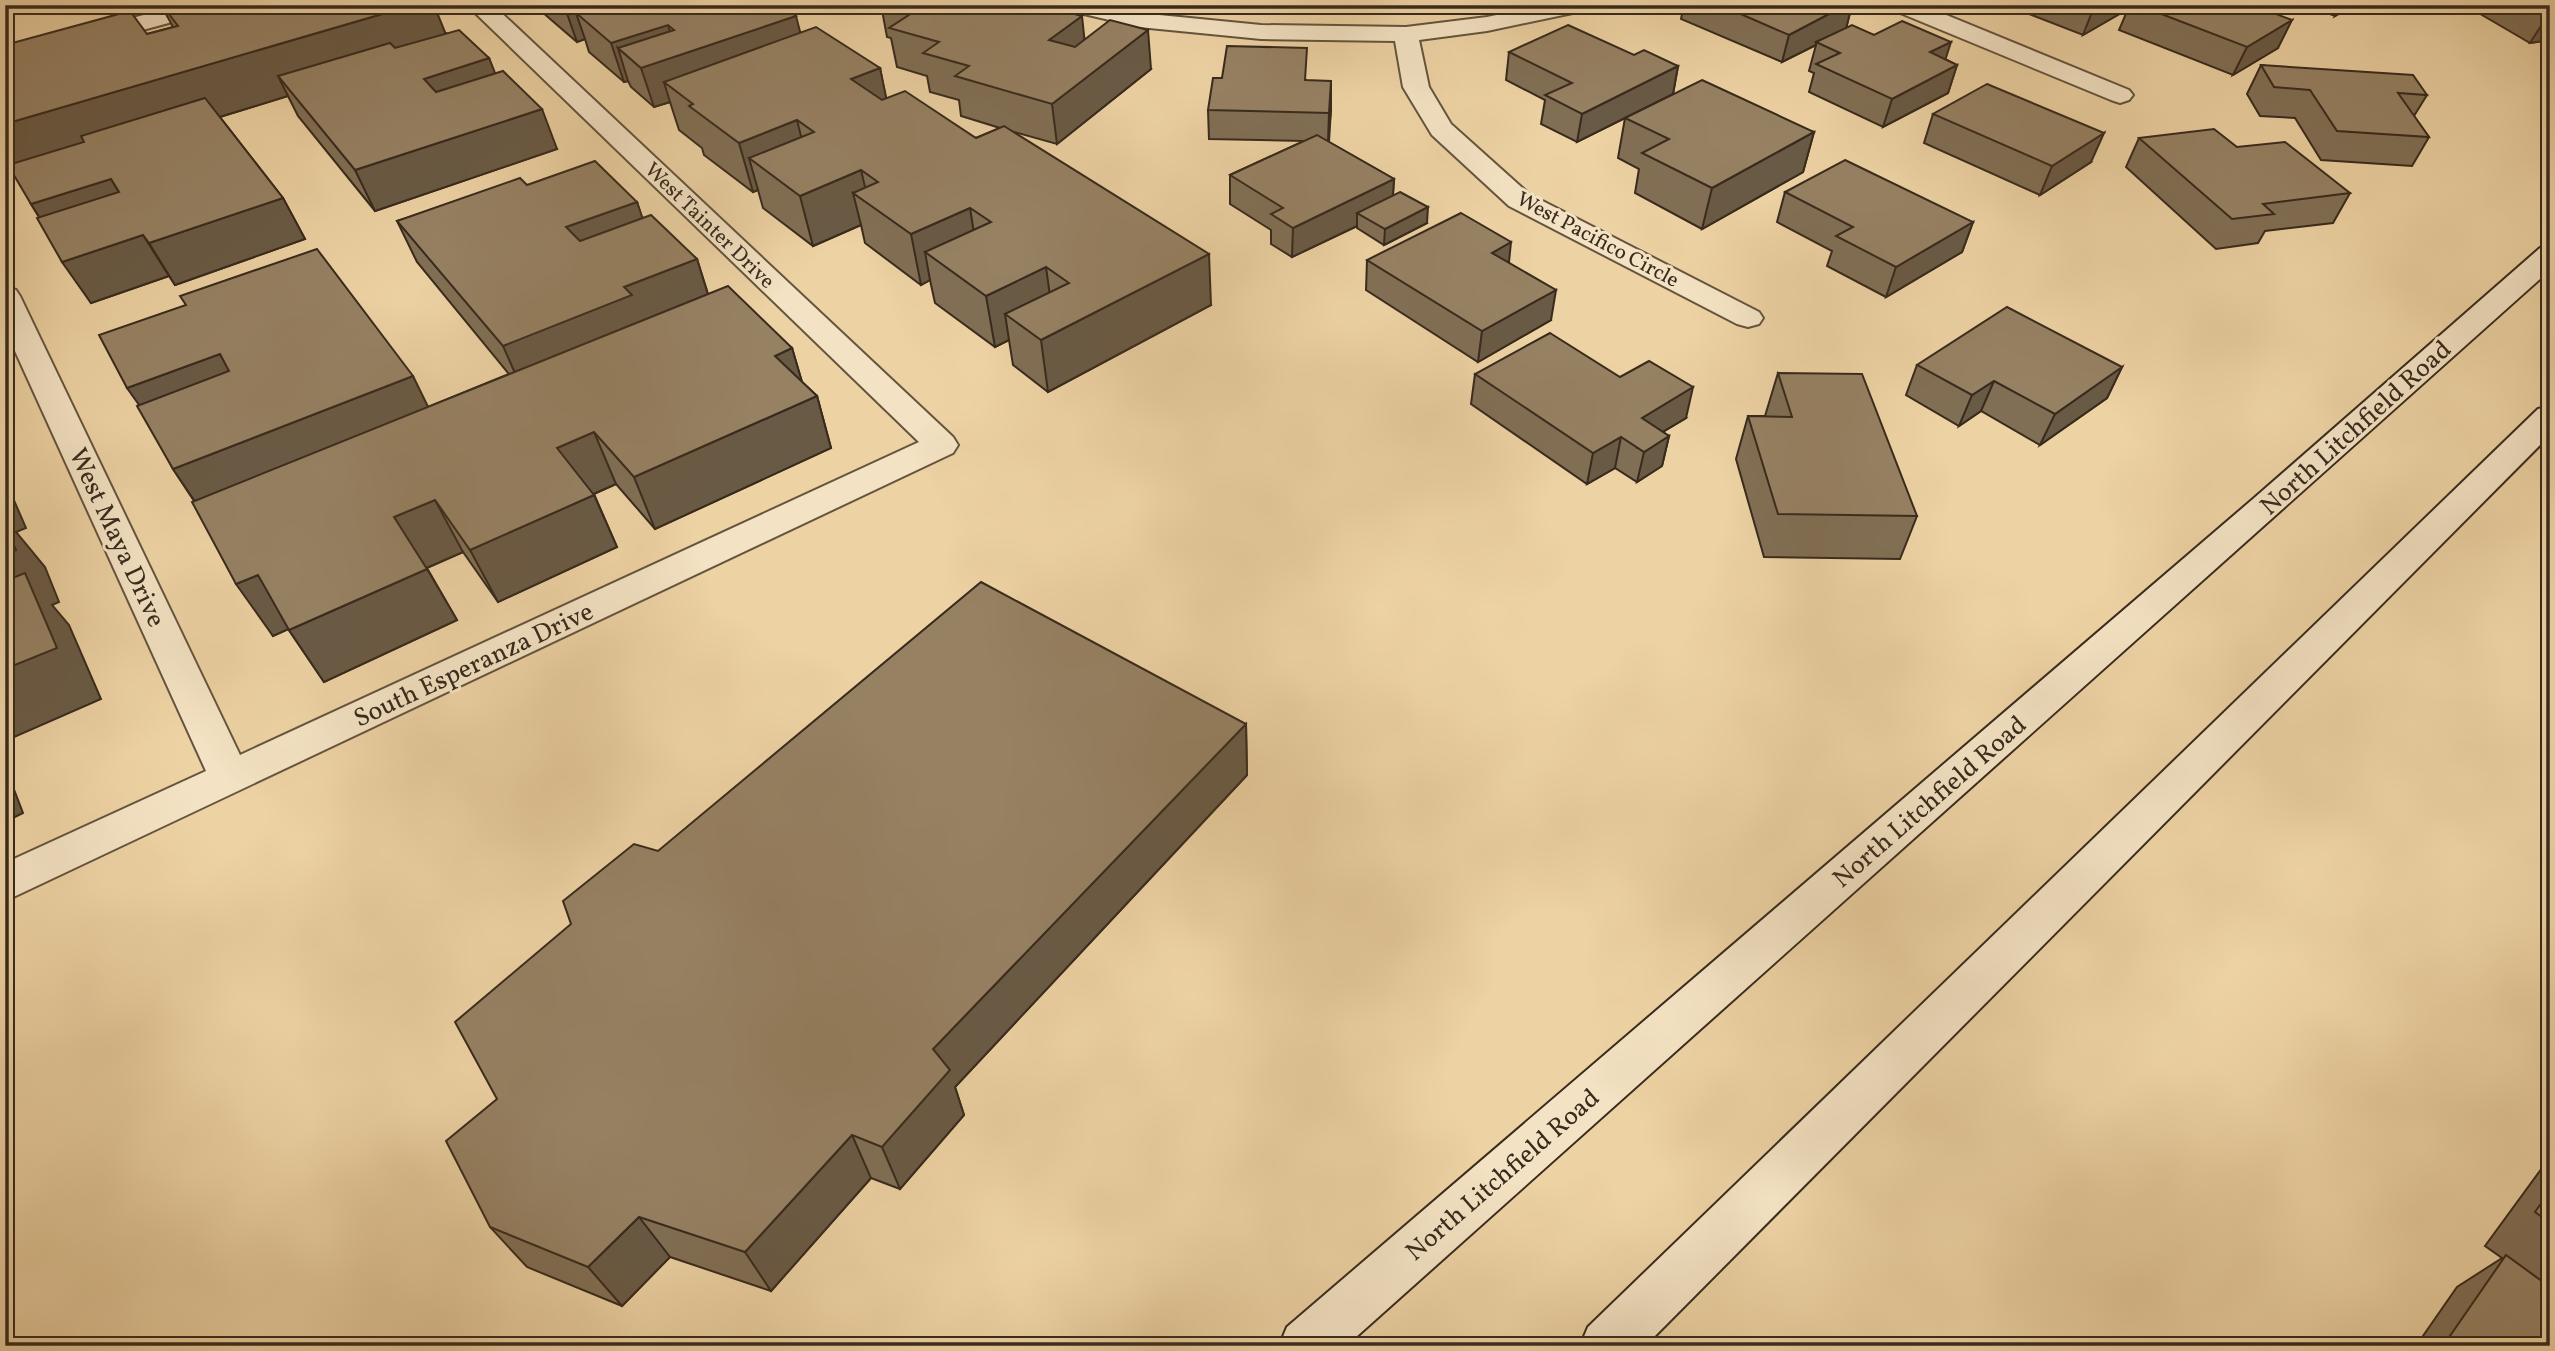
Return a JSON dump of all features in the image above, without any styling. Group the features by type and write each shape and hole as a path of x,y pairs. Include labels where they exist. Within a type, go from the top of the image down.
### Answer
{"street":[{"path":"5,60 209,5"},
{"name":"West Tainter Drive","path":"479,5 941,445"},
{"path":"1075,5 1139,20 1261,32 1406,34 1487,24 1579,5"},
{"path":"1901,5 2120,95"},
{"name":"West Pacifico Circle","path":"1406,34 1416,87 1441,129 1519,200 1748,318"},
{"name":"North Litchfield Road","path":"1306,1346 2255,516 2550,254"},
{"name":"West Maya Drive","path":"5,296 19,358 230,778"},
{"path":"1607,1346 2550,416"},
{"name":"South Esperanza Drive","path":"5,883 941,445"}],"building":[{"path":"162,5 413,5 5,124 5,45 130,11 147,34 178,26"},
{"path":"602,5 781,5 796,16 641,68 618,48 674,30 668,25 611,43 576,13"},
{"path":"904,5 1040,5 1082,16 1049,40 1075,47 1110,20 1148,30 1052,104 955,76 969,66 923,53 939,42 889,28 918,9"},
{"path":"1720,5 1846,5 1789,35"},
{"path":"2138,5 2252,5 2292,20 2247,47"},
{"path":"2529,5 2550,5 2550,15 2548,15"},
{"path":"1902,21 1951,42 1930,52 1957,65 1892,99 1816,64 1840,53 1816,42 1852,25 1874,35"},
{"path":"1568,25 1634,55 1644,50 1678,66 1582,114 1545,95 1572,83 1509,52"},
{"path":"816,27 880,68 851,79 882,100 905,91 976,138 1004,126 1209,254 1041,340 1005,314 1069,283 1046,267 986,296 925,252 991,222 970,208 911,234 853,193 878,182 861,170 800,196 749,158 814,132 797,120 739,143 689,106 693,104 664,82"},
{"path":"459,30 489,58 424,79 436,92 503,71 542,109 355,170 278,76 390,43 395,48"},
{"path":"1227,46 1307,48 1305,80 1331,81 1329,113 1208,110 1213,78 1222,78"},
{"path":"2261,65 2413,75 2427,95 2398,93 2429,137 2337,131 2310,90 2274,87"},
{"path":"1702,80 1814,132 1712,188 1642,153 1669,139 1625,118"},
{"path":"1987,84 2104,133 2052,166 1933,114"},
{"path":"205,98 283,198 149,243 143,235 62,262 37,218 119,192 111,179 31,204 8,165 84,142 81,136"},
{"path":"2214,129 2237,147 2285,142 2350,193 2263,204 2274,214 2232,219 2139,138"},
{"path":"1317,135 1394,179 1293,228 1271,214 1283,208 1230,175"},
{"path":"1845,160 1973,222 1896,267 1836,236 1853,227 1785,192"},
{"path":"595,161 637,202 566,227 580,241 651,215 697,259 624,287 632,295 503,346 397,221 520,178 527,185"},
{"path":"1400,192 1428,207 1385,229 1357,213"},
{"path":"1461,213 1511,242 1492,253 1556,290 1482,331 1367,260"},
{"path":"317,249 413,376 173,469 137,406 229,371 220,354 127,388 99,335 186,305 180,296"},
{"path":"728,286 792,348 775,356 817,396 634,477 594,432 557,448 594,495 470,550 435,500 394,517 427,569 289,630 258,575 236,584 192,502"},
{"path":"2007,307 2122,367 2055,414 1994,381 1972,395 1917,365"},
{"path":"1550,333 1620,377 1649,361 1693,387 1642,418 1669,436 1644,452 1621,437 1593,453 1475,374"},
{"path":"1778,373 1862,374 1917,516 1778,514 1748,416 1792,417"},
{"path":"5,524 16,550 5,555"},
{"path":"25,573 57,648 5,669 5,581"},
{"path":"981,582 1246,724 933,1049 950,1070 882,1147 852,1135 745,1252 639,1217 588,1267 490,1227 446,1141 497,1099 455,1022 571,924 563,901 634,844 658,851"},
{"path":"2550,1191 2550,1223 2535,1212"},
{"path":"2506,1255 2550,1287 2550,1346 2443,1346"}]}
